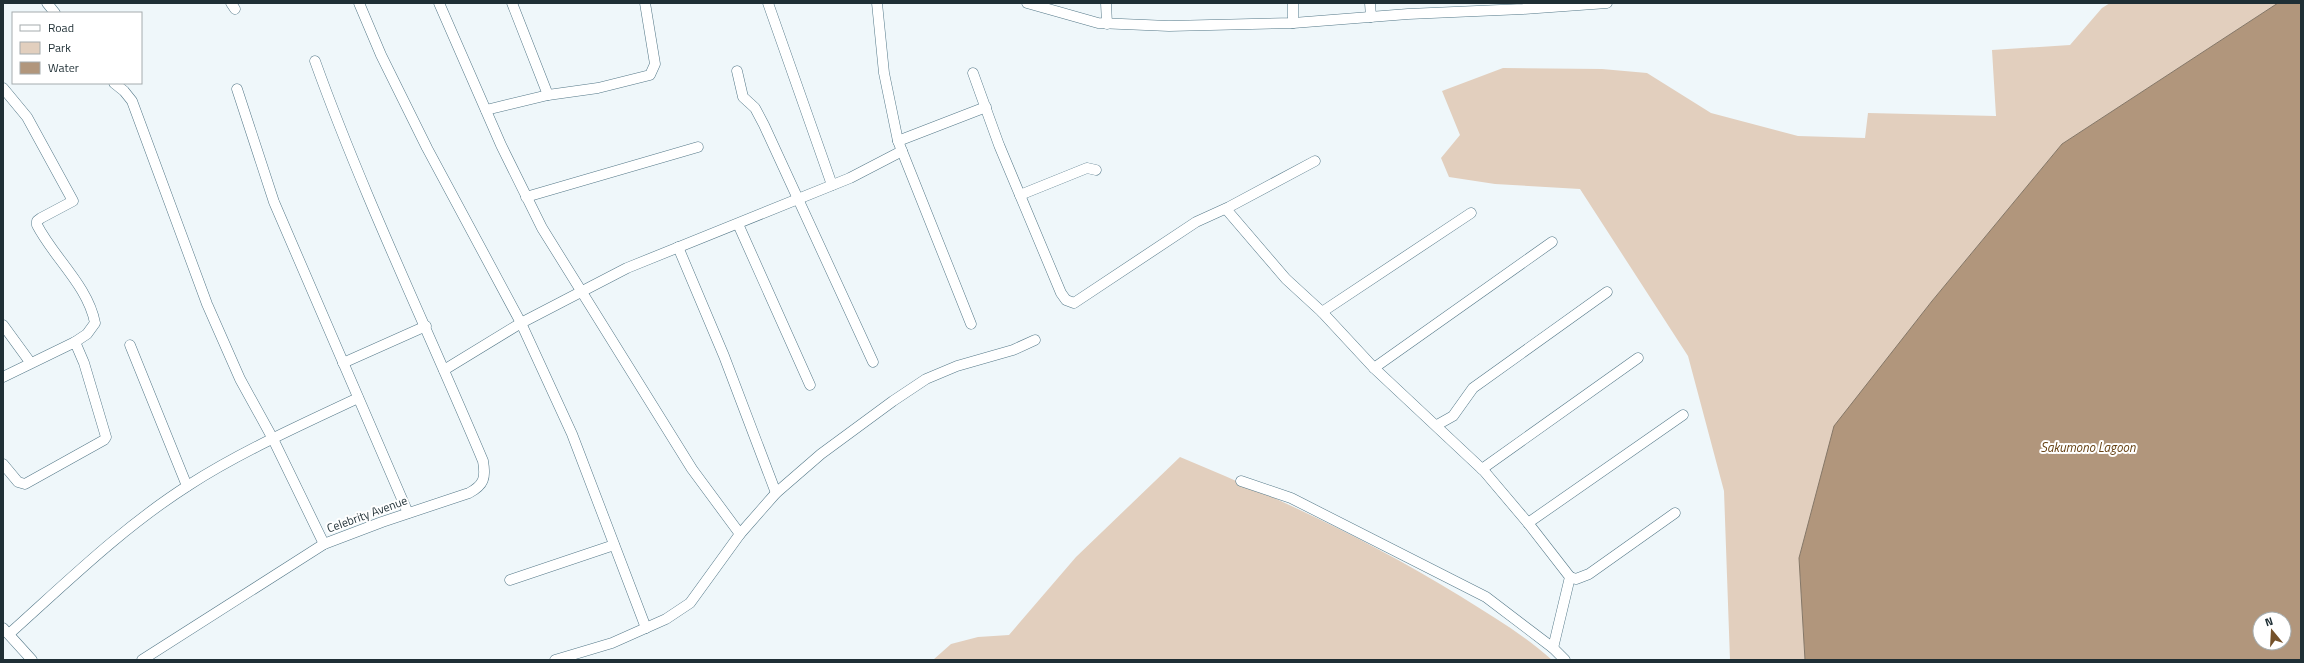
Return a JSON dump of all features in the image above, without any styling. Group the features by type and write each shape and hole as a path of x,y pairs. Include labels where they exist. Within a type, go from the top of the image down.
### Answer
{"street":[{"path":"47,3 54,12"},
{"path":"359,3 381,55 427,148 521,323 572,434 646,628"},
{"path":"439,3 486,110 542,228 580,292 692,469 740,534"},
{"path":"512,3 548,94"},
{"path":"486,110 548,94 598,88 650,75 655,64 645,3"},
{"path":"768,3 832,185"},
{"path":"877,3 884,74 900,146 971,324"},
{"path":"1027,3 1041,8 1107,24 1177,26 1293,23 1371,17 1457,7 1608,3"},
{"path":"1106,3 1107,24"},
{"path":"1293,3 1293,23"},
{"path":"1370,3 1371,17"},
{"path":"315,61 348,152 426,326 444,370 521,323 627,268 850,178 900,146 986,107"},
{"path":"737,71 743,97 755,108 873,362"},
{"path":"973,73 1020,195 1061,293 1066,300 1074,303 1196,222 1226,209 1315,161"},
{"path":"115,84 124,91 132,101 207,304 240,379 273,439 324,544"},
{"path":"3,88 27,116 73,201 40,218 37,221 37,225 76,282 93,314 95,323 87,334 75,342 30,362 3,377"},
{"path":"237,89 274,202 408,513"},
{"path":"526,197 698,147"},
{"path":"1020,195 1087,168 1096,170"},
{"path":"1226,209 1286,279 1322,312 1374,368 1482,469 1528,522 1570,577 1576,579 1588,574 1675,513"},
{"path":"1322,312 1471,214"},
{"path":"738,224 810,385"},
{"path":"1374,368 1552,242"},
{"path":"678,247 724,356 776,493"},
{"path":"1437,426 1453,416 1473,388 1607,292"},
{"path":"3,325 30,362"},
{"path":"343,363 426,326"},
{"path":"555,660 612,643 666,619 690,602 740,534 776,493 843,437 926,379 957,366 1013,350 1035,340"},
{"path":"3,464 18,482 25,484 105,439 96,398 75,342"},
{"path":"130,345 188,486"},
{"path":"1482,469 1638,358"},
{"name":"Celebrity Avenue","path":"142,660 324,544 408,513 469,493 478,488 485,478 483,461 444,370"},
{"path":"32,660 6,631 108,546 188,486 220,466 358,398"},
{"path":"1528,522 1683,415"},
{"path":"1242,480 1290,498 1482,595 1553,648 1565,660"},
{"path":"510,580 614,546"},
{"path":"1553,648 1570,577"}],"green space":[{"path":"2110,3 2278,3 2062,144 1932,301 1835,426 1799,558 1805,660 1730,660 1724,491 1688,356 1580,189 1495,184 1449,177 1441,158 1460,135 1442,91 1503,68 1602,69 1647,73 1711,113 1798,136 1865,138 1868,113 1996,116 1992,50 2070,45 2102,8"},
{"path":"1180,457 1252,488 1358,538 1460,596 1519,634 1552,660 933,660 951,644 978,637 1009,635 1076,557"}],"water":[{"name":"Sakumono Lagoon","path":"2278,3 2301,3 2301,660 1805,660 1799,558 1834,426 1932,301 2062,144"}]}
